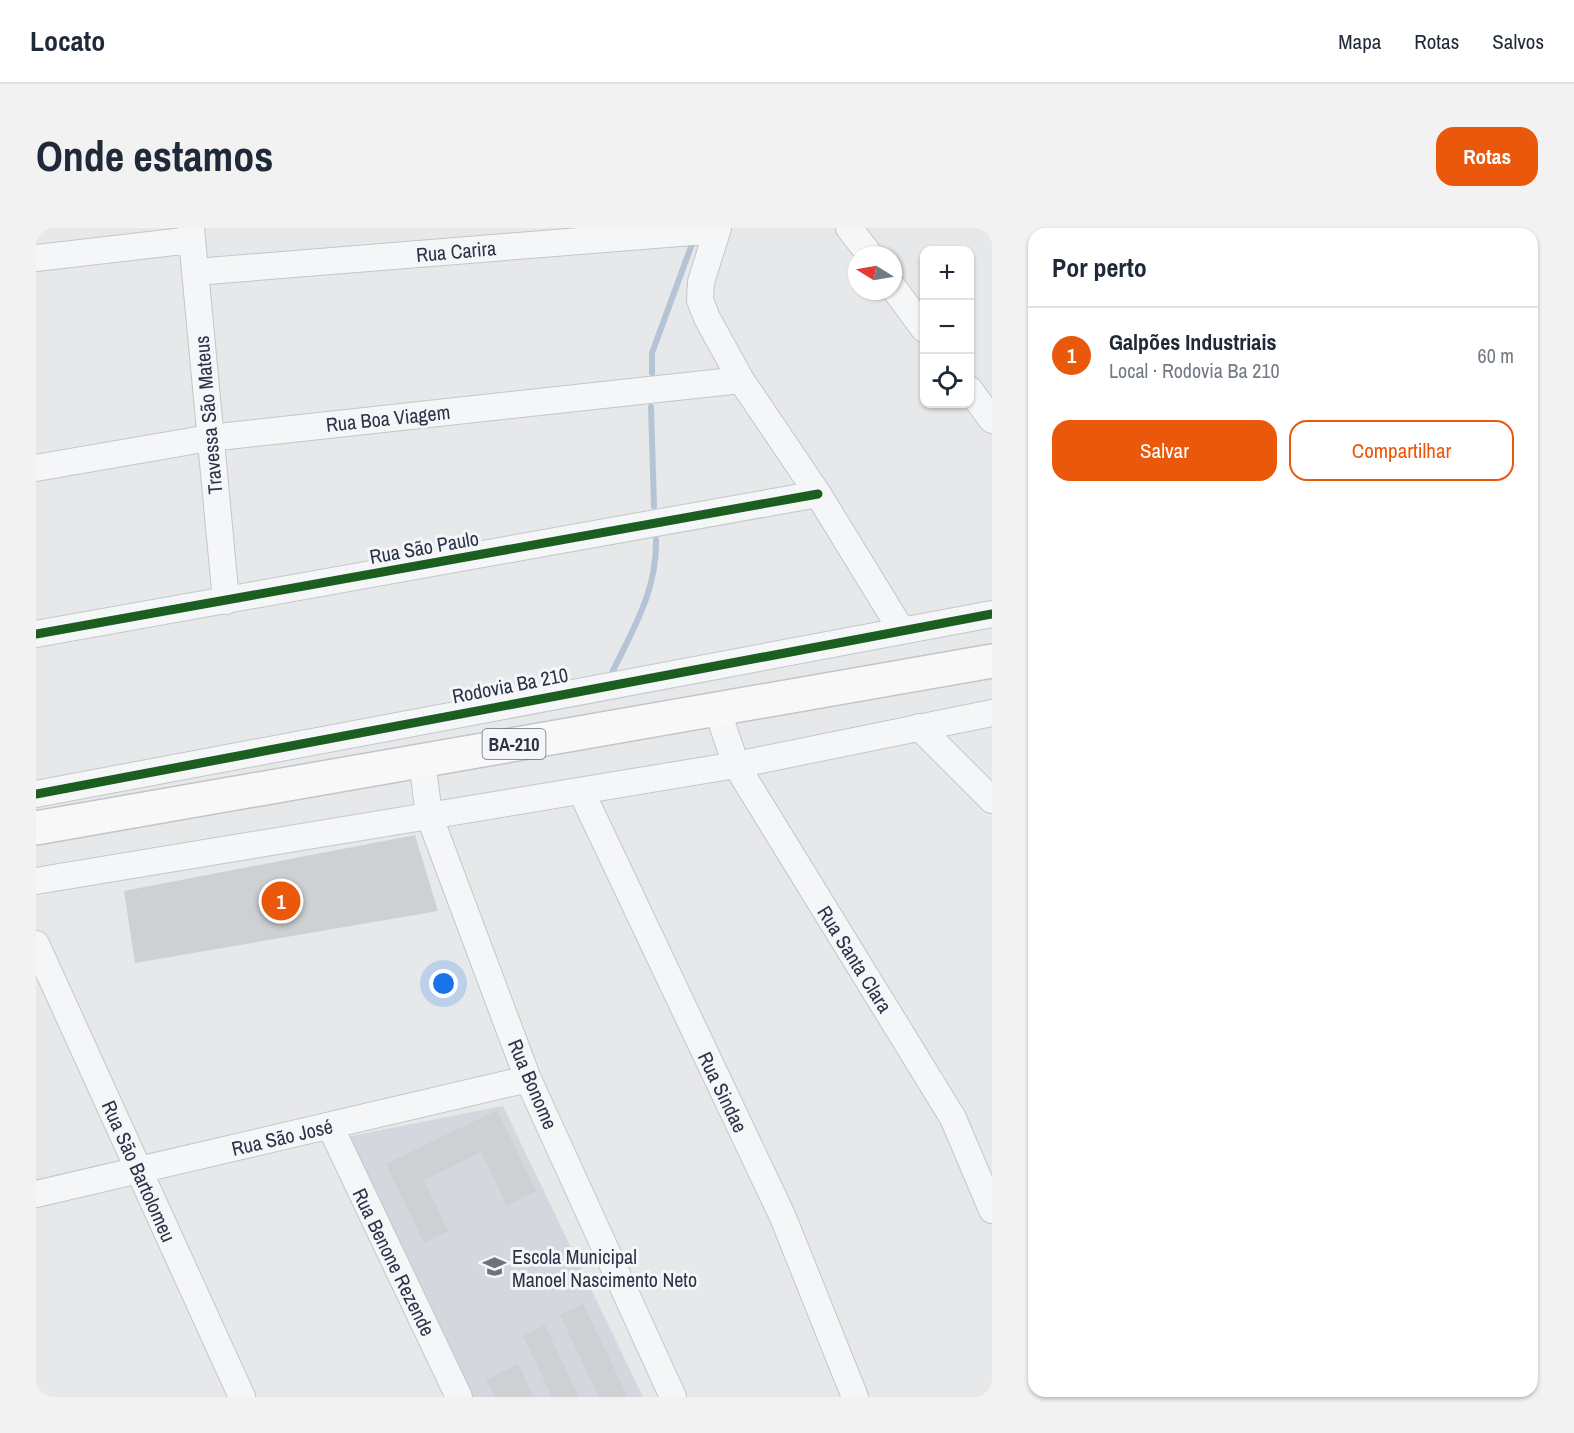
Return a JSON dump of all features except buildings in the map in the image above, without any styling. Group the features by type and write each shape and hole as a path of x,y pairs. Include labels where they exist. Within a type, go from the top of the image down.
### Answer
{"main road":[{"name":"BA-210","path":"36,828 992,661"}],"street":[{"path":"849,228 863,246"},
{"path":"718,229 701,282 700,300 706,318 741,380 818,494 902,631"},
{"name":"Rua Carira","path":"195,272 718,229"},
{"path":"36,258 191,234"},
{"name":"Travessa São Mateus","path":"191,234 226,601"},
{"path":"902,298 920,323"},
{"name":"Rua Boa Viagem","path":"36,468 209,438 741,380"},
{"path":"974,396 992,420"},
{"name":"Rua São Paulo","path":"36,634 818,494"},
{"name":"Rodovia Ba 210","path":"36,794 992,614"},
{"name":"Rua Santa Clara","path":"717,709 736,765 952,1118 992,1210"},
{"path":"36,882 736,765 992,713"},
{"path":"919,727 992,800"},
{"name":"Rua Bonome","path":"422,761 429,815 528,1079 673,1397"},
{"name":"Rua Sindae","path":"581,791 782,1215 855,1397"},
{"name":"Rua São Bartolomeu","path":"36,944 242,1397"},
{"name":"Rua São José","path":"36,1194 138,1168 528,1079"},
{"name":"Rua Benone Rezende","path":"330,1126 459,1397"}],"shaded area":[{"name":"Escola Municipal Manoel Nascimento Neto","path":"503,1106 643,1397 470,1397 346,1137"}],"waterway":[{"path":"652,373 652,353 692,244"},
{"path":"651,407 654,506"},
{"path":"611,675 648,593 655,559 656,540"}],"cycle path":[{"path":"36,634 818,494"},
{"path":"36,794 992,614"}],"place":[{"name":"Galpões Industriais","path":"281,901"},
{"name":"Escola Municipal Manoel Nascimento Neto","path":"494,1267"}]}
